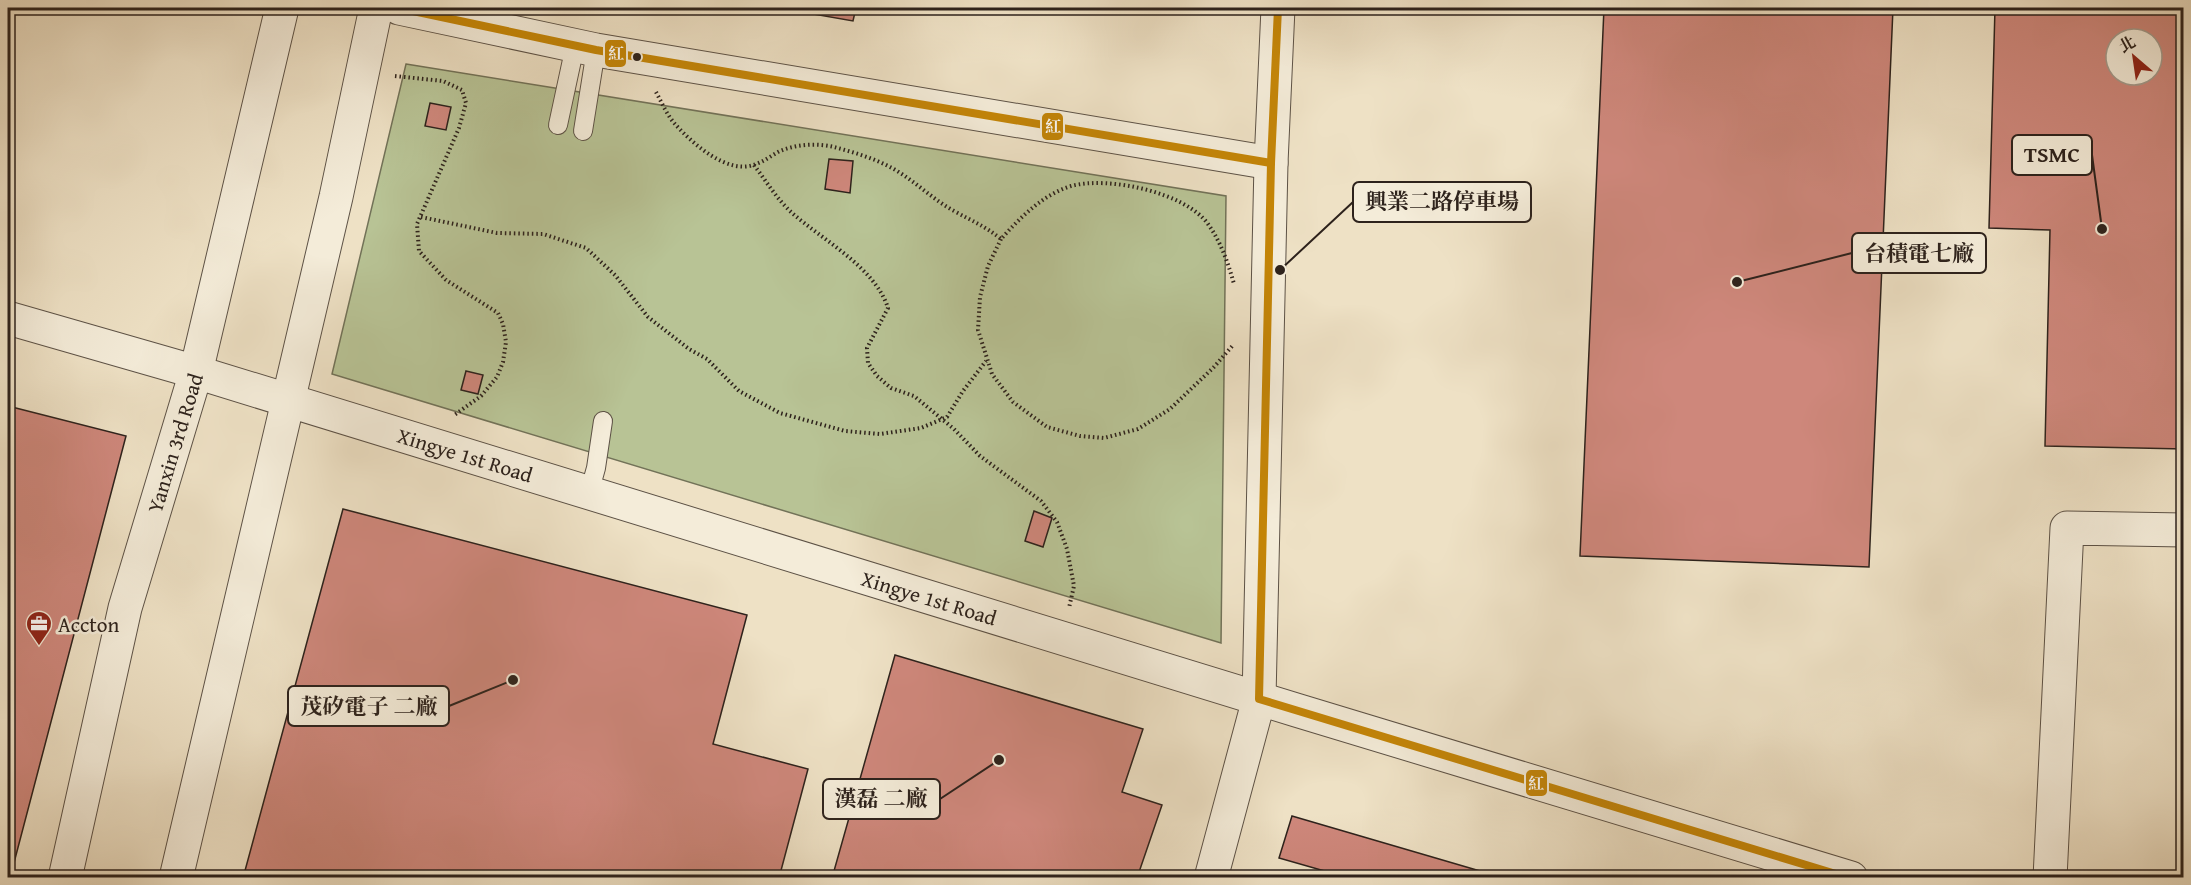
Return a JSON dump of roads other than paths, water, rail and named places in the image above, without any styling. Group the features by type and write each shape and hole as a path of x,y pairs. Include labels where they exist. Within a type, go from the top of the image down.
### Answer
{"street":[{"name":"Yanxin 3rd Road","path":"74,875 125,608 196,372 282,8"},
{"path":"176,878 336,197 376,8"},
{"path":"399,8 586,48 1271,163"},
{"path":"1211,878 1259,699 1271,163 1278,8"},
{"name":"Xingye 1st Road","path":"8,318 289,400 1259,699 1851,878"},
{"path":"2050,878 2067,528 2184,530"}],"lane":[{"path":"558,125 586,48"},
{"path":"583,131 586,48"},
{"path":"590,493 603,421"}],"place":[{"name":"TSMC","path":"2102,229"},
{"name":"興業二路停車場","path":"1280,270"},
{"name":"台積電七廠","path":"1737,282"},
{"name":"Accton","path":"39,647"},
{"name":"茂矽電子 二廠","path":"513,680"},
{"name":"漢磊 二廠","path":"999,760"}]}
